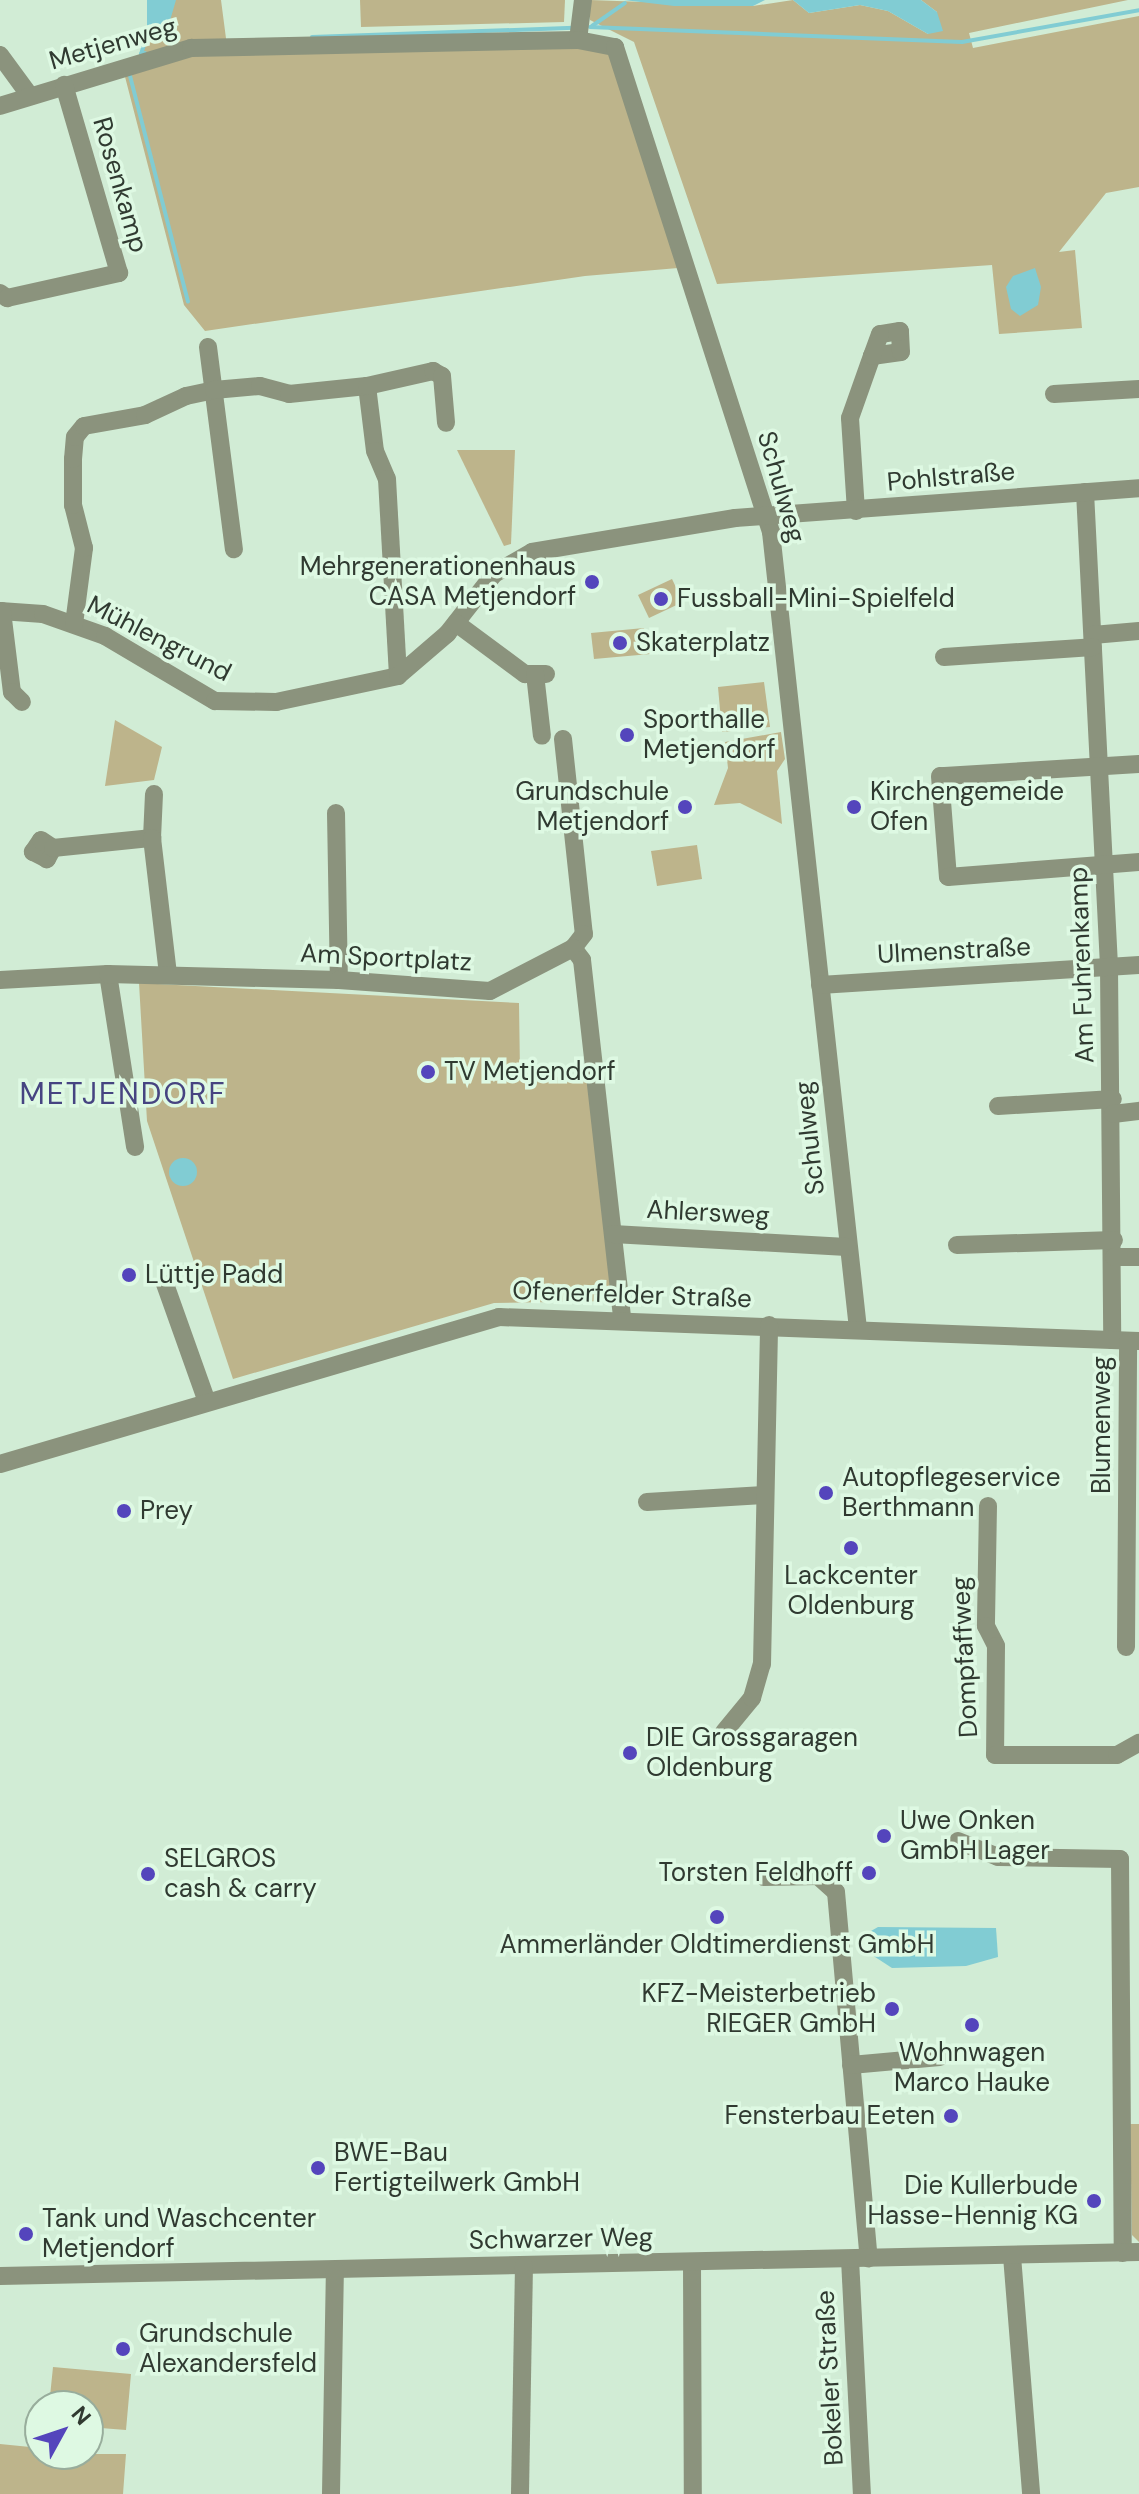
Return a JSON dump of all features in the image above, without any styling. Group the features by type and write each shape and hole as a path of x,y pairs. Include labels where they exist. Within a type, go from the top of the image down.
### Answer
{"street":[{"path":"578,40 583,0"},
{"name":"Metjenweg","path":"0,106 191,48 578,40"},
{"name":"Schulweg","path":"578,40 615,47 766,517 786,649 858,1329"},
{"path":"0,55 30,96"},
{"name":"Rosenkamp","path":"0,293 7,298 119,273 64,85"},
{"path":"208,347 234,549"},
{"path":"856,511 850,418 872,356"},
{"path":"74,624 84,548 73,505 75,437 84,426 145,415 186,396 214,390 260,386 289,394 367,386 433,371 442,376 446,423"},
{"path":"367,386 375,451 387,479 398,676"},
{"path":"1054,394 1139,389"},
{"name":"Pohlstraße","path":"766,517 1139,488"},
{"name":"Am Fuhrenkamp","path":"1085,492 1109,967 1114,1249 1127,1341"},
{"path":"398,676 456,623 494,574 532,552 766,517"},
{"path":"1,611 12,692 22,702"},
{"name":"Mühlengrund","path":"1,611 43,614 74,624 137,651 225,704 276,702 398,676"},
{"path":"456,623 517,668 540,674 542,736"},
{"path":"944,657 1093,641 1139,631"},
{"path":"563,739 584,934 573,948 582,960 622,1319"},
{"path":"1139,764 940,776 948,877 1139,862"},
{"path":"154,794 152,838 168,975"},
{"path":"336,813 339,980"},
{"path":"53,848 152,838"},
{"name":"Am Sportplatz","path":"0,980 108,974 168,975 339,980 490,991 573,948"},
{"name":"Ulmenstraße","path":"820,985 1139,965"},
{"path":"108,974 135,1147"},
{"path":"998,1106 1113,1107 1139,1111"},
{"name":"Ahlersweg","path":"613,1234 847,1247"},
{"path":"957,1245 1114,1249 1139,1257"},
{"path":"165,1284 207,1402"},
{"name":"Ofenerfelder Straße","path":"0,1462 478,1321 519,1315 1127,1341"},
{"path":"724,1732 752,1698 762,1664 769,1325"},
{"name":"Blumenweg","path":"1126,1647 1132,1604 1134,1510 1127,1341"},
{"path":"647,1502 764,1495"},
{"name":"Dompfaffweg","path":"988,1506 986,1626 996,1646 995,1755 1117,1755 1139,1743"},
{"name":"Schwarzer Weg","path":"0,2276 1131,2252 1120,1859 998,1857 958,1841"},
{"name":"Bokeler Straße","path":"764,1877 818,1876 836,1892 851,2065 860,2259 862,2494"},
{"path":"851,2065 940,2057"},
{"path":"1012,2256 1031,2494"},
{"path":"692,2262 693,2494"},
{"path":"520,2494 524,2266"},
{"path":"331,2494 335,2270"}],"shaded area":[{"path":"147,0 221,0 227,46 612,48 678,268 585,276 205,331 184,305 123,69 138,66 147,36"},
{"path":"360,0 565,0 564,22 361,27"},
{"path":"590,0 753,6 793,0 809,13 860,5 888,11 928,34 937,12 921,0 1128,0 969,33 973,48 1139,16 1139,187 1106,193 1059,252 1075,250 1082,328 999,334 992,265 717,284 634,42 590,20"},
{"path":"457,450 515,450 511,544 504,546"},
{"name":"Fussball-Mini-Spielfeld","path":"672,579 683,602 649,618 638,595"},
{"name":"Skaterplatz","path":"644,628 650,654 594,659 591,633"},
{"path":"764,682 770,727 722,732 718,687"},
{"path":"115,720 162,747 154,780 105,786"},
{"path":"781,732 785,759 777,771 782,824 740,803 714,805 728,768 725,742"},
{"path":"697,845 702,879 657,886 651,851"},
{"path":"139,983 519,1003 520,1072 591,1082 614,1301 494,1303 233,1379 147,1121"},
{"path":"1130,2124 1139,2124 1139,2242 1132,2235"},
{"path":"53,2367 131,2374 126,2430 104,2428 104,2390 51,2390"},
{"path":"0,2444 24,2446 24,2470 104,2470 104,2454 126,2454 123,2494 0,2494"}],"water":[{"path":"147,0 176,0 169,24 147,36"},
{"path":"624,0 765,0 753,6 674,6"},
{"path":"793,0 921,0 937,12 943,31 928,34 888,11 860,5 809,13"},
{"path":"1035,268 1041,287 1038,305 1020,316 1011,309 1006,287 1013,276"},
{"path":"183,1158 193,1162 197,1172 193,1182 183,1186 173,1182 169,1172 173,1162"},
{"path":"878,1927 996,1928 998,1957 966,1966 892,1968 872,1955 871,1931"}],"waterway":[{"path":"592,26 625,3"},
{"path":"590,27 962,42 1139,10"},
{"path":"312,37 574,28"},
{"path":"145,53 141,54 147,36"},
{"path":"129,72 188,302"}],"place":[{"name":"Mehrgenerationenhaus CASA Metjendorf","path":"592,582"},
{"name":"Fussball-Mini-Spielfeld","path":"661,599"},
{"name":"Skaterplatz","path":"620,643"},
{"name":"Sporthalle Metjendorf","path":"627,735"},
{"name":"Grundschule Metjendorf","path":"685,807"},
{"name":"Kirchengemeide Ofen","path":"854,807"},
{"name":"TV Metjendorf","path":"428,1072"},
{"name":"Lüttje Padd","path":"129,1275"},
{"name":"Autopflegeservice Berthmann","path":"826,1493"},
{"name":"Prey","path":"124,1511"},
{"name":"Lackcenter Oldenburg","path":"851,1548"},
{"name":"DIE Grossgaragen Oldenburg","path":"630,1753"},
{"name":"Uwe Onken GmbH Lager","path":"884,1836"},
{"name":"Torsten Feldhoff","path":"869,1873"},
{"name":"SELGROS cash & carry","path":"148,1874"},
{"name":"Ammerländer Oldtimerdienst GmbH","path":"717,1917"},
{"name":"KFZ-Meisterbetrieb RIEGER GmbH","path":"892,2009"},
{"name":"Wohnwagen Marco Hauke","path":"972,2025"},
{"name":"Fensterbau Eeten","path":"951,2116"},
{"name":"BWE-Bau Fertigteilwerk GmbH","path":"318,2168"},
{"name":"Die Kullerbude Hasse-Hennig KG","path":"1094,2201"},
{"name":"Tank und Waschcenter Metjendorf","path":"26,2234"},
{"name":"Grundschule Alexandersfeld","path":"123,2349"}],"district":[{"name":"METJENDORF","path":"123,1094"}]}
